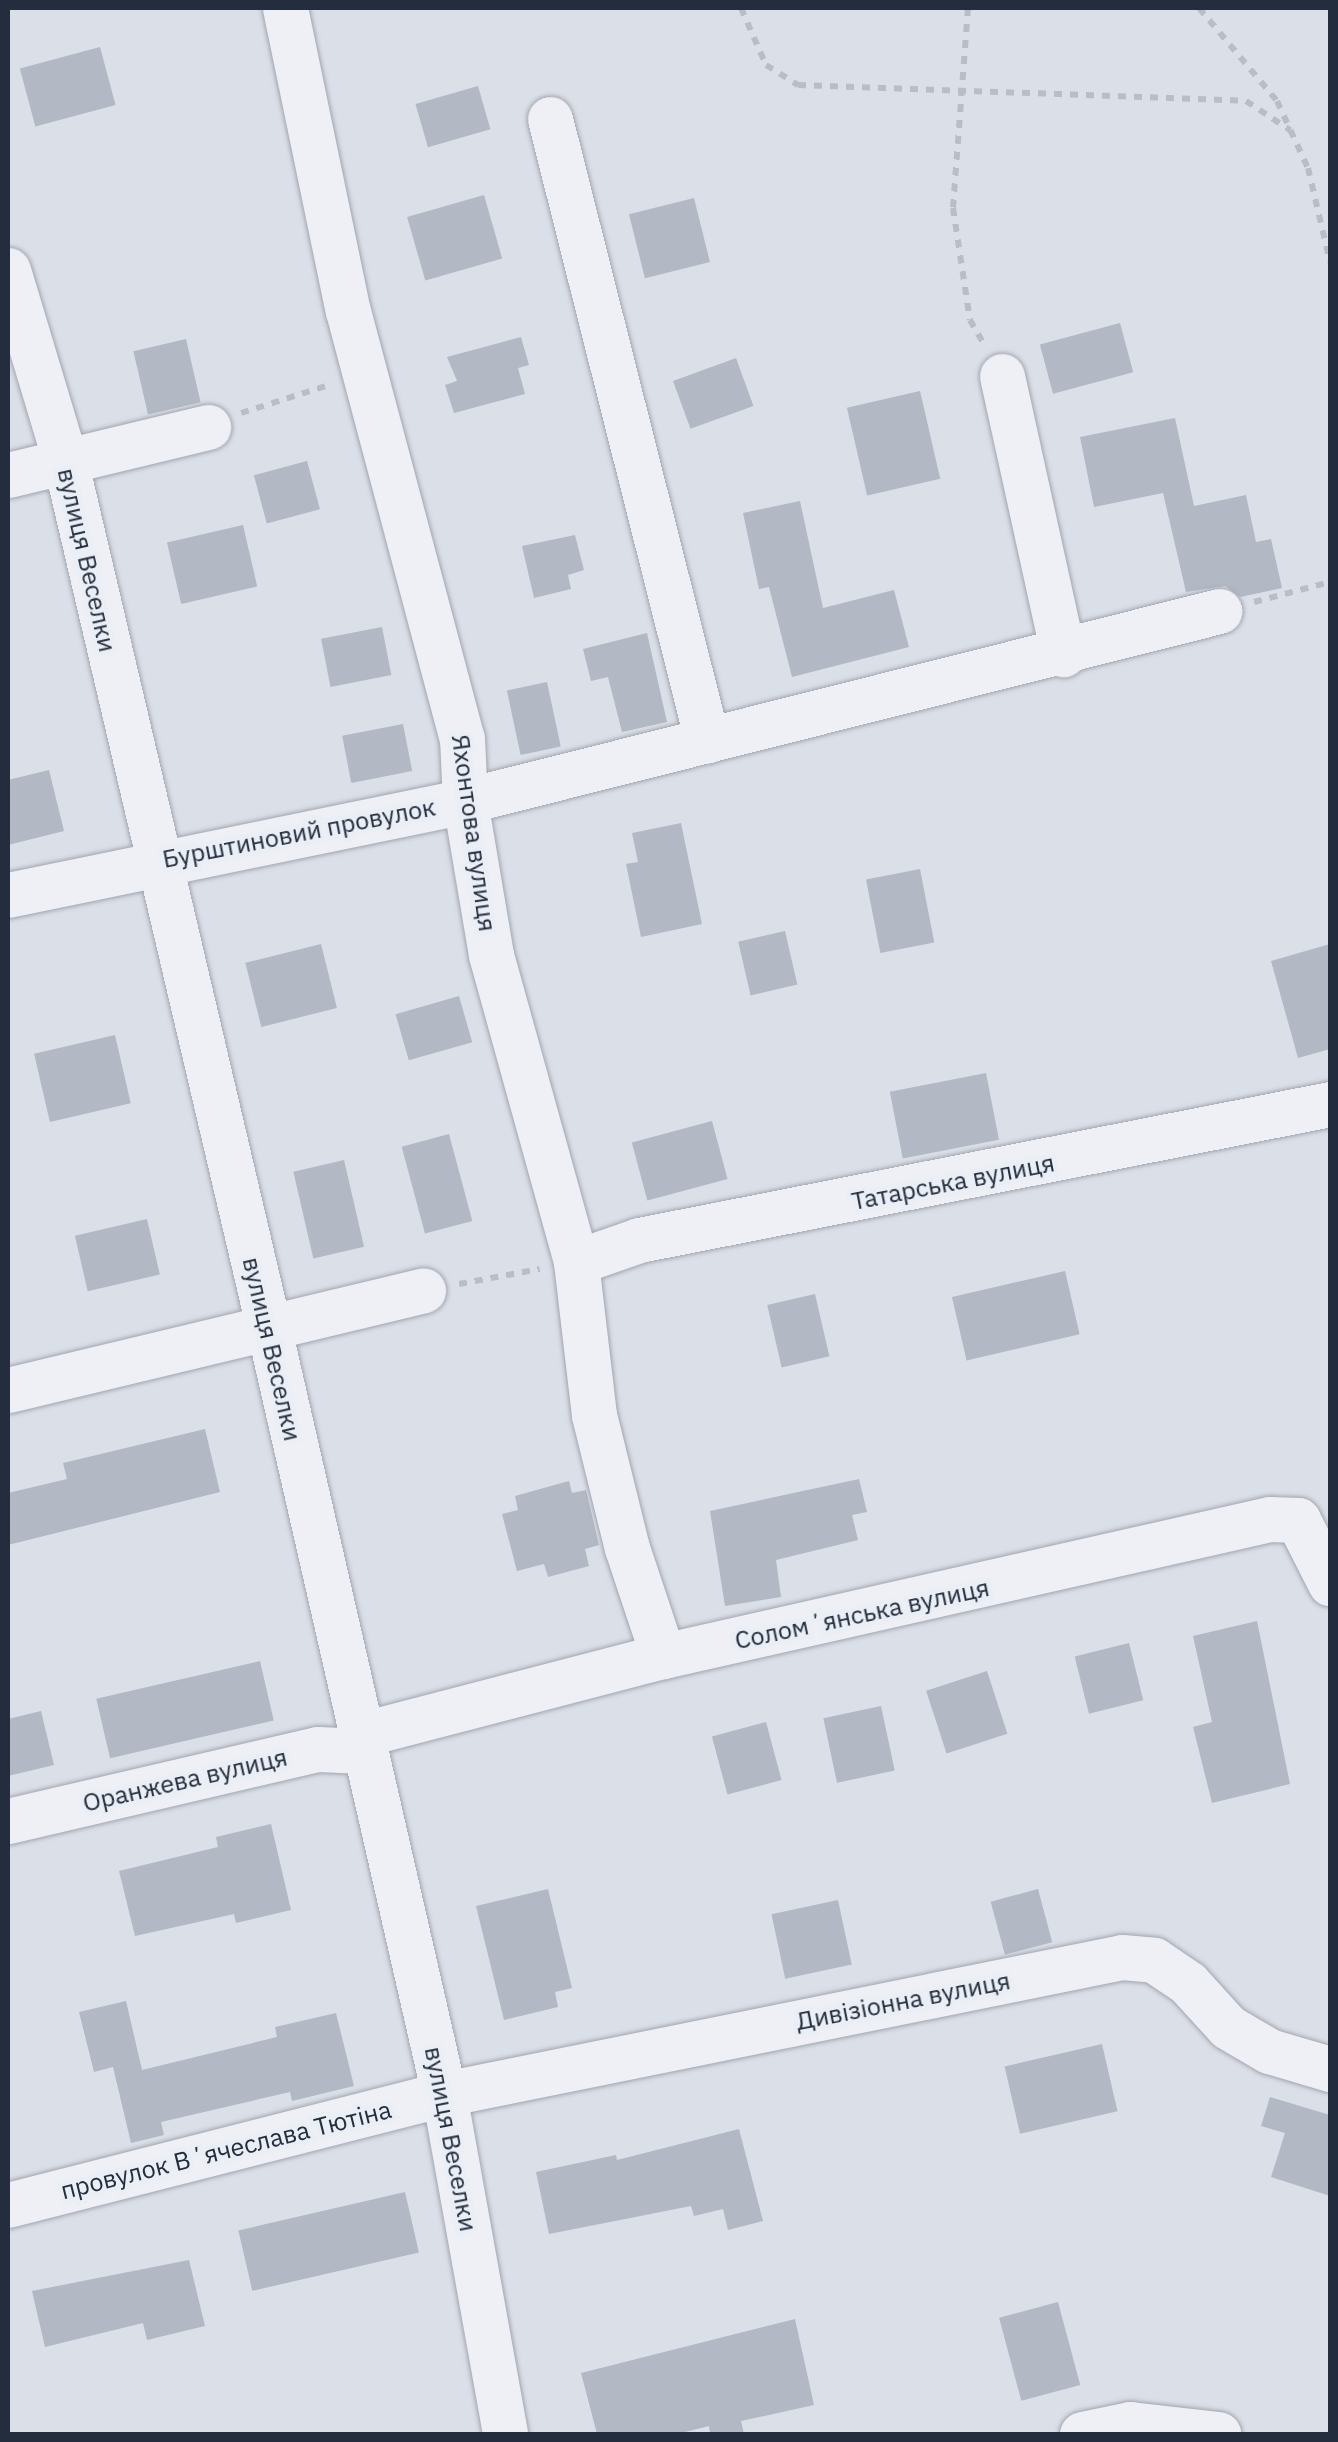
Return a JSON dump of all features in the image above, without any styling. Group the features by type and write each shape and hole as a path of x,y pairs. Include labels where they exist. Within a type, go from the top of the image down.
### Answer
{"street":[{"name":"Яхонтова вулиця","path":"285,8 364,376 462,738 464,802 492,955 576,1262 594,1415 626,1548 663,1656"},
{"path":"550,119 707,740"},
{"name":"вулиця Веселки","path":"8,270 65,460 268,1325 444,2094 505,2434"},
{"path":"1002,376 1063,654"},
{"path":"8,475 208,428"},
{"name":"Бурштиновий провулок","path":"8,895 156,859 464,802 1063,654 1219,611"},
{"name":"Татарська вулиця","path":"576,1262 639,1240 1330,1104"},
{"path":"8,1390 424,1290"},
{"name":"Соломʼянська вулиця","path":"362,1742 663,1656 1270,1519 1298,1520 1330,1583"},
{"name":"Оранжева вулиця","path":"8,1821 362,1742"},
{"name":"Дивізіонна вулиця","path":"444,2094 1122,1957 1154,1960 1188,1983 1228,2027 1269,2051 1330,2069"},
{"name":"провулок Вʼячеслава Тютіна","path":"8,2205 444,2094"},
{"path":"1082,2434 1130,2424 1218,2434"}],"path":[{"path":"741,8 766,65 798,85 1246,101 1290,130"},
{"path":"968,8 954,208 970,320 1002,376"},
{"path":"1199,8 1244,56 1290,130 1308,168 1330,262"},
{"path":"208,428 267,401 364,376"},
{"path":"1219,611 1330,582"},
{"path":"424,1290 576,1262"}],"building":[{"path":"100,47 116,105 35,126 20,68"},
{"path":"478,86 490,129 428,147 416,104"},
{"path":"484,195 502,258 425,280 407,217"},
{"path":"694,198 710,262 645,278 629,214"},
{"path":"1120,323 1133,372 1053,394 1040,344"},
{"path":"521,337 529,365 518,368 525,394 454,413 445,385 457,381 447,357"},
{"path":"186,339 201,402 148,414 133,351"},
{"path":"736,358 753,406 690,429 673,381"},
{"path":"920,391 940,479 867,496 847,408"},
{"path":"1175,418 1194,506 1246,495 1256,542 1271,539 1282,588 1240,597 1225,586 1186,592 1163,493 1094,507 1080,437"},
{"path":"307,461 320,509 267,524 254,475"},
{"path":"800,501 823,608 894,590 909,647 792,677 769,587 759,589 743,513"},
{"path":"243,525 257,586 181,604 167,543"},
{"path":"575,535 584,570 568,575 571,589 534,598 522,546"},
{"path":"382,627 391,675 330,687 321,639"},
{"path":"647,633 667,722 622,732 608,677 591,681 583,649"},
{"path":"547,682 561,747 521,755 507,691"},
{"path":"403,724 412,771 351,783 342,736"},
{"path":"49,770 64,831 8,845 8,780"},
{"path":"681,823 702,924 641,937 626,864 638,862 632,833"},
{"path":"920,869 934,943 880,953 866,879"},
{"path":"785,931 797,985 751,995 738,942"},
{"path":"321,944 337,1008 261,1027 245,963"},
{"path":"1330,944 1330,1049 1298,1058 1271,961"},
{"path":"459,996 472,1042 409,1060 396,1014"},
{"path":"115,1035 131,1103 50,1122 34,1054"},
{"path":"986,1073 999,1140 903,1158 890,1092"},
{"path":"712,1121 728,1179 647,1200 632,1142"},
{"path":"449,1134 472,1221 425,1234 402,1147"},
{"path":"344,1160 364,1247 313,1258 293,1172"},
{"path":"147,1219 160,1275 88,1291 75,1236"},
{"path":"1065,1271 1080,1334 967,1360 952,1297"},
{"path":"815,1294 829,1356 782,1367 767,1305"},
{"path":"205,1429 220,1492 8,1545 8,1493 67,1479 63,1463"},
{"path":"859,1479 867,1512 852,1515 858,1540 776,1560 781,1597 725,1606 710,1511"},
{"path":"569,1481 572,1493 586,1490 599,1545 585,1549 589,1566 548,1577 544,1564 517,1571 502,1514 518,1510 515,1496"},
{"path":"1257,1621 1290,1784 1212,1803 1193,1727 1212,1722 1193,1636"},
{"path":"1129,1643 1143,1700 1089,1714 1075,1657"},
{"path":"260,1661 274,1720 110,1758 96,1699"},
{"path":"987,1671 1007,1734 947,1754 926,1691"},
{"path":"881,1706 895,1771 837,1783 823,1718"},
{"path":"41,1711 54,1765 8,1776 8,1719"},
{"path":"766,1722 782,1780 727,1794 712,1736"},
{"path":"271,1824 291,1910 236,1923 234,1914 135,1936 119,1871 218,1847 216,1837"},
{"path":"548,1889 572,1988 555,1992 558,2007 504,2020 476,1906"},
{"path":"1038,1889 1052,1942 1005,1955 991,1902"},
{"path":"838,1900 852,1965 785,1979 771,1914"},
{"path":"126,2001 142,2070 277,2037 275,2027 336,2013 354,2086 292,2101 290,2092 161,2122 164,2135 131,2143 113,2067 94,2072 79,2012"},
{"path":"1102,2044 1118,2111 1020,2134 1005,2066"},
{"path":"1270,2097 1330,2115 1330,2196 1271,2177 1285,2133 1261,2126"},
{"path":"739,2129 763,2221 728,2230 723,2209 694,2216 691,2206 549,2234 536,2172 616,2155 617,2160"},
{"path":"405,2192 419,2252 252,2291 238,2230"},
{"path":"189,2260 205,2326 147,2340 143,2323 45,2347 32,2291"},
{"path":"1058,2302 1080,2385 1021,2401 999,2318"},
{"path":"795,2319 814,2405 741,2421 744,2434 710,2434 709,2426 677,2434 597,2434 581,2373"}]}
